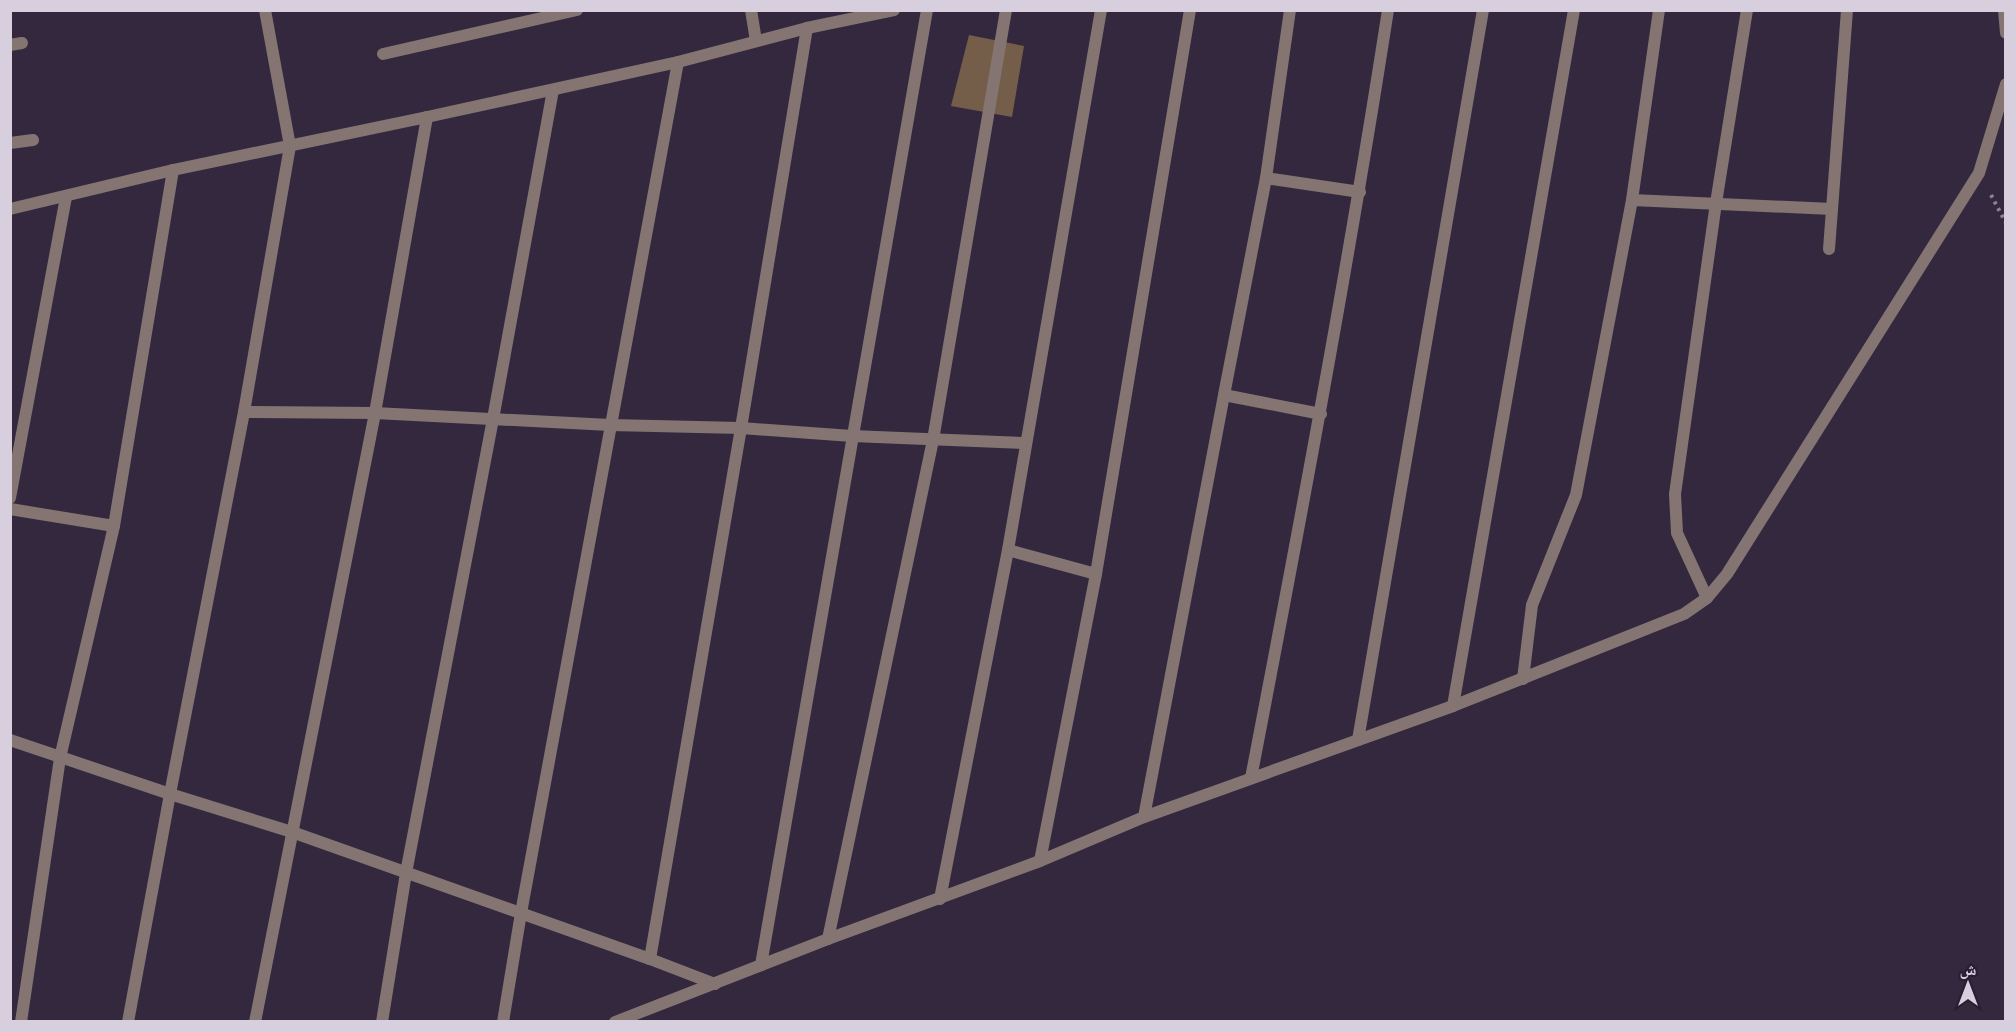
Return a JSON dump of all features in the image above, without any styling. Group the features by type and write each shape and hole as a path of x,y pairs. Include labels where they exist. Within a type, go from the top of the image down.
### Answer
{"street":[{"path":"129,1022 170,794 244,412 290,146 265,10"},
{"path":"383,54 577,10"},
{"path":"751,10 756,41"},
{"path":"10,209 173,170 678,62 807,28 894,10"},
{"path":"761,965 927,10"},
{"path":"828,939 933,440 1006,10"},
{"path":"940,898 1008,550 1101,10"},
{"path":"1040,861 1096,574 1190,10"},
{"path":"1144,817 1266,178 1290,10"},
{"path":"1251,778 1321,414 1360,192 1388,10"},
{"path":"1358,740 1483,10"},
{"path":"1454,706 1574,10"},
{"path":"1523,679 1532,605 1576,495 1632,200 1659,10"},
{"path":"1707,598 1677,533 1675,494 1716,203 1747,10"},
{"path":"1828,249 1847,10"},
{"path":"2004,10 2006,33"},
{"path":"650,959 807,28"},
{"path":"503,1022 521,913 678,62"},
{"path":"615,1022 828,939 1040,861 1144,817 1454,706 1684,614 1707,598 1727,574 1979,173 2006,84"},
{"path":"382,1022 406,873 553,90"},
{"path":"255,1022 375,413 427,117"},
{"path":"10,143 33,140"},
{"path":"21,1022 60,758 114,526 173,170"},
{"path":"1266,178 1360,192"},
{"path":"10,498 66,197"},
{"path":"1632,200 1832,209"},
{"path":"1224,395 1321,414"},
{"path":"244,412 375,413 610,425 741,428 852,436 1025,443"},
{"path":"10,509 114,526"},
{"path":"1008,550 1096,574"},
{"path":"10,740 292,832 715,984"}],"building":[{"path":"969,35 1024,46 1012,117 951,106"}]}
